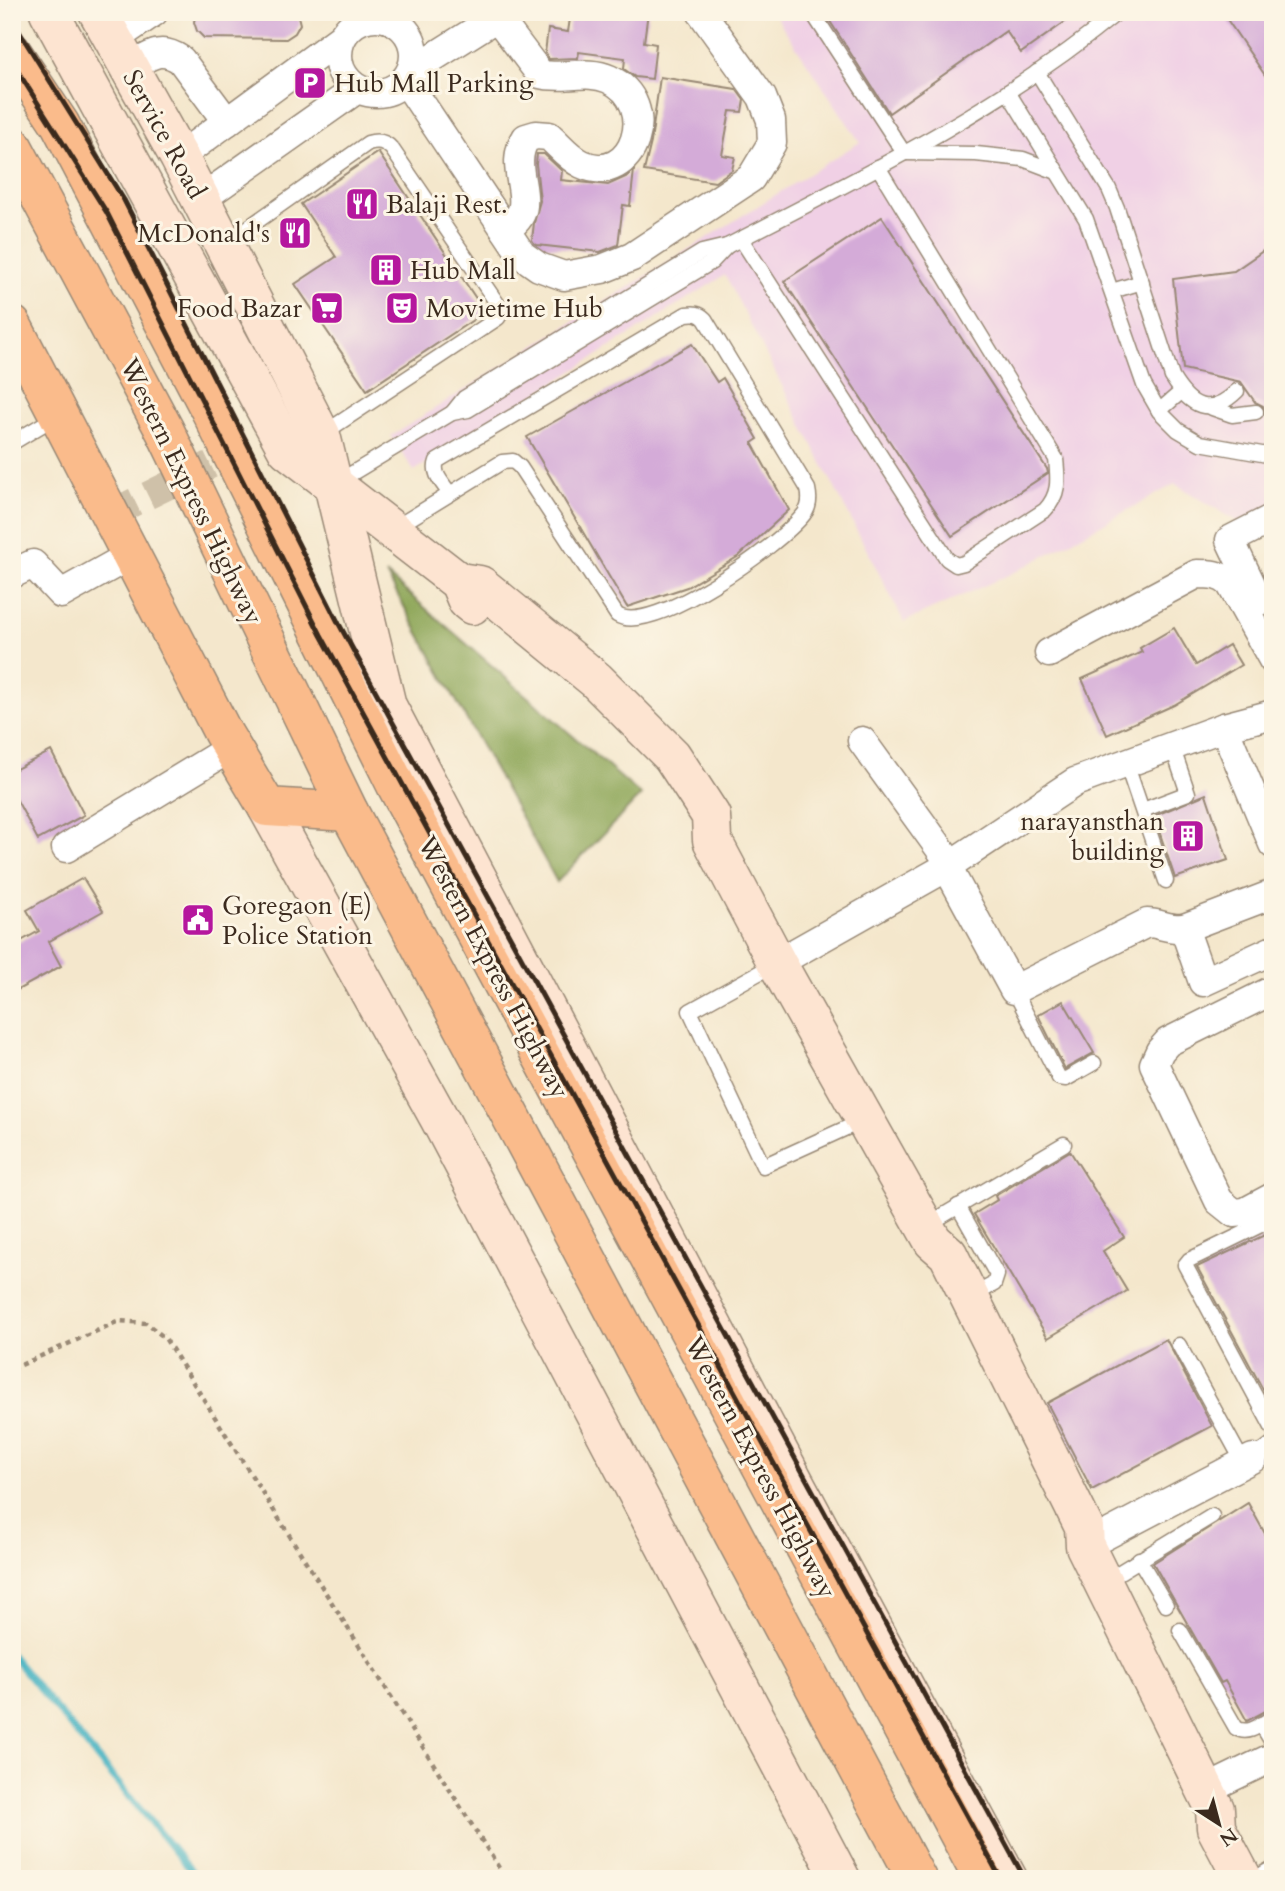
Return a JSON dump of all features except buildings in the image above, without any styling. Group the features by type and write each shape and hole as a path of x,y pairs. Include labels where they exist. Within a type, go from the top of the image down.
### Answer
{"highway":[{"name":"Western Express Highway","path":"12,52 73,148 209,408 396,785 983,1879"},
{"name":"Western Express Highway","path":"12,145 164,430 349,812 917,1879"},
{"path":"12,325 232,747 267,807 349,812"}],"main road":[{"path":"48,12 287,449 459,582 481,585 589,688 711,816 712,840 777,963 929,1233 948,1254 970,1297 1070,1535 1085,1546 1104,1581 1210,1799 1216,1828 1262,1875"},
{"name":"Service Road","path":"108,30 179,157 321,435 387,705 801,1493 1008,1879"},
{"path":"267,807 439,1118 841,1879"},
{"path":"929,1233 934,1265 1030,1437"}],"street":[{"path":"409,75 523,255 539,267 564,276 602,269 632,257 751,178 772,143 771,120 762,97 701,12"},
{"path":"108,30 151,13"},
{"path":"179,157 341,38 360,20 390,15 407,32 414,44 415,57 409,75"},
{"path":"341,38 339,64 349,83 357,89 383,94 395,89 409,75 501,15 540,74 591,74 607,78 624,87 639,120 636,140 629,154 617,163 602,167 585,166 549,136 536,135 526,138 518,156 524,211 516,223 505,229"},
{"path":"108,30 155,53 171,53 181,60 227,122"},
{"path":"201,199 357,89"},
{"path":"1273,518 1230,540 1245,592 1273,660"},
{"path":"12,574 33,564 61,594 131,555"},
{"path":"1049,653 1197,574 1213,574 1224,578 1245,592 1266,616"},
{"path":"777,963 949,866 1074,782 1224,727 1273,714"},
{"path":"1224,727 1273,844"},
{"path":"862,741 949,866 1014,990 1147,923 1172,930 1184,928 1273,894"},
{"path":"66,848 232,747"},
{"path":"1184,928 1203,982 1273,950"},
{"path":"1273,990 1168,1042 1154,1064 1219,1201 1234,1213 1245,1212 1273,1197"},
{"path":"1085,1546 1256,1455"},
{"path":"1210,1799 1273,1757"}],"lane":[{"path":"812,12 904,153"},
{"path":"332,486 452,413 464,398 702,252 727,246 741,239 904,153 1008,92 1084,40 1118,12"},
{"path":"1037,72 1109,189 1125,228 1172,377 1181,392 1190,402 1232,415 1256,412"},
{"path":"1008,92 1086,219 1144,385 1159,411 1178,430 1199,443 1273,456"},
{"path":"224,244 368,143 381,142 392,149 499,306 501,313 492,323 321,435"},
{"path":"904,153 976,154 1023,159 1057,172"},
{"path":"741,239 947,559 957,565 964,563 1045,510 1054,501 1058,485 1055,459 878,167"},
{"path":"1112,291 1142,282"},
{"path":"392,530 502,462 513,461 520,467 617,615 633,620 683,601 744,566 804,514 810,499 808,489 705,319 695,313 687,314 438,461 436,474 450,494"},
{"path":"1212,408 1226,402 1237,391"},
{"path":"1159,411 1181,392"},
{"path":"12,443 59,415"},
{"path":"1143,810 1188,793 1172,746"},
{"path":"1126,763 1166,881"},
{"path":"777,963 690,1011 763,1166 865,1120"},
{"path":"1014,990 1059,1078 1066,1079 1094,1063"},
{"path":"929,1233 958,1206 1064,1144"},
{"path":"958,1206 997,1275 994,1284 970,1297"},
{"path":"1273,1219 1189,1260 1185,1265 1273,1429"},
{"path":"1179,1345 1256,1455"},
{"path":"1104,1581 1212,1516"},
{"path":"1139,1559 1166,1605"},
{"path":"1180,1630 1236,1728 1244,1732 1267,1721 1273,1744"}],"path":[{"path":"12,1369 119,1321 146,1323 165,1338 506,1879"}],"shaded area":[{"path":"773,12 1273,12 1273,530 1260,535 1175,484 1019,570 904,622 725,275 414,471 391,436 860,142"}],"green space":[{"path":"386,574 641,795 557,882"}],"waterway":[{"path":"12,1656 198,1879"}],"tunnel":[{"path":"110,514 293,424"}],"railway":[{"path":"12,20 124,200 339,624 1025,1879"},
{"path":"12,62 107,213 321,635 1001,1879"}],"place":[{"name":"Hub Mall Parking","path":"310,83"},
{"name":"Balaji Rest.","path":"362,204"},
{"name":"McDonald's","path":"295,233"},
{"name":"Hub Mall","path":"386,270"},
{"name":"Food Bazar","path":"327,308"},
{"name":"Movietime Hub","path":"402,308"},
{"name":"narayansthan building","path":"1188,836"},
{"name":"Goregaon (E) Police Station","path":"198,920"}]}
